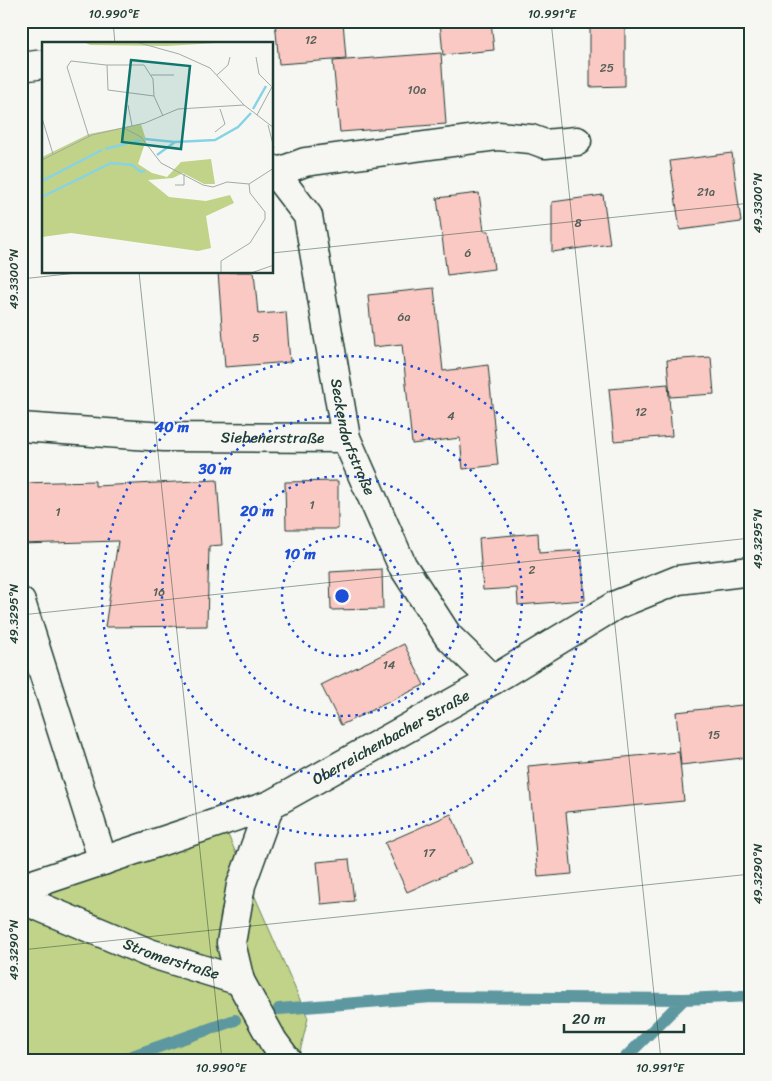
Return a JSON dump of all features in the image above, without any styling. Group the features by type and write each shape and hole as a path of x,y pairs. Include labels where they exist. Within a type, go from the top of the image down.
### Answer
{"street":[{"path":"21,67 42,64"},
{"path":"274,171 305,162 498,136 531,139 545,144 577,141"},
{"name":"Seckendorfstraße","path":"274,171 308,216 346,438 402,565 448,636 494,680"},
{"name":"Siebenerstraße","path":"21,427 164,437 346,438"},
{"name":"Oberreichenbacher Straße","path":"21,888 270,805 494,680 616,605 678,580 751,571"},
{"path":"21,602 102,861"},
{"path":"240,981 231,943 241,885 270,805"},
{"name":"Stromerstraße","path":"21,899 149,953 240,981 273,1041 287,1060"}],"green space":[{"path":"218,812 308,1018 298,1060 21,1060 21,872"}],"building":[{"path":"275,21 343,21 346,59 279,64"},
{"path":"440,21 491,21 494,50 443,55"},
{"path":"590,21 625,21 625,86 590,87"},
{"path":"441,53 446,124 340,132 333,61"},
{"path":"732,153 741,222 680,230 670,161"},
{"path":"479,193 484,231 489,231 494,269 447,275 437,198"},
{"path":"603,195 610,244 552,252 552,202"},
{"path":"218,274 254,274 258,314 286,312 290,362 225,367"},
{"path":"434,288 443,371 488,365 498,465 463,469 460,438 412,444 402,344 373,347 368,295"},
{"path":"711,357 714,394 670,397 667,360"},
{"path":"668,384 672,436 614,441 609,389"},
{"path":"217,480 222,545 209,546 207,626 105,627 118,541 21,544 21,483 95,481 95,486"},
{"path":"338,481 338,529 286,529 285,482"},
{"path":"538,533 539,553 581,550 585,600 518,605 517,588 483,590 479,538"},
{"path":"382,569 383,609 331,610 330,572"},
{"path":"404,644 424,685 341,725 321,685"},
{"path":"751,704 751,757 681,765 676,712"},
{"path":"679,752 684,801 566,812 572,874 538,877 528,766"},
{"path":"451,814 472,863 407,892 385,843"},
{"path":"349,859 354,901 321,904 317,862"}],"waterway":[{"path":"623,1060 684,999 751,996"},
{"path":"279,1009 432,997 684,999"},
{"path":"121,1060 235,1020"}]}
